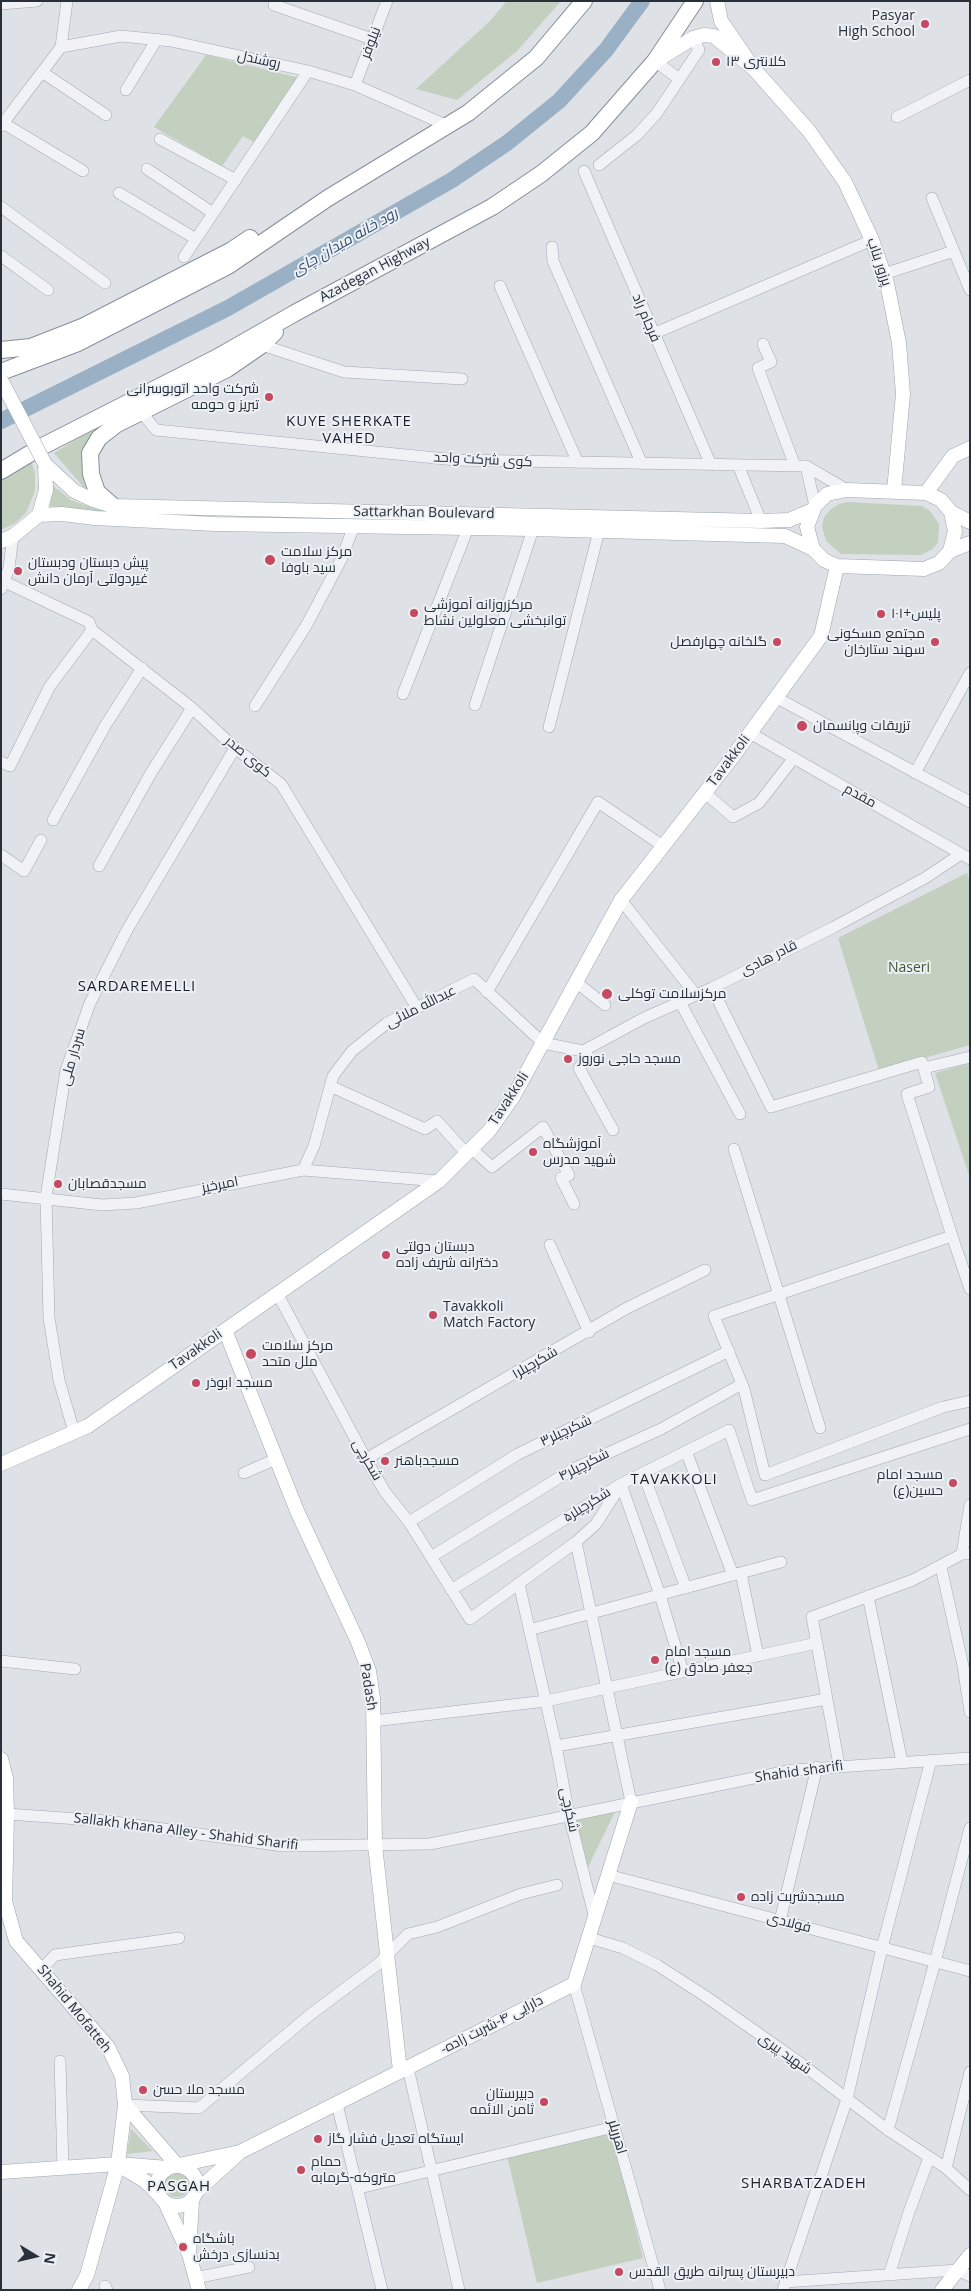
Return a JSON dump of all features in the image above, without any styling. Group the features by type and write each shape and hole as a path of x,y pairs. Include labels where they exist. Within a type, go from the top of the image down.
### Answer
{"highway":[{"path":"1,372 78,343 228,266 328,198 448,126 468,113 536,58 584,1"},
{"name":"Azadegan Highway","path":"1,471 41,447 216,358 295,313 492,207 541,174 592,133 655,61 695,1"},
{"path":"1,350 31,347 82,327 232,250 282,218 328,198"},
{"path":"113,506 97,492 91,474 90,453 99,438 117,424 227,369 262,344 295,313"},
{"path":"1,462 41,447"}],"main road":[{"path":"717,1 721,21 754,69"},
{"path":"655,61 693,38 704,35 714,36 754,69"},
{"name":"پرزور بناب","path":"754,69 809,130 844,182 872,240 884,274 899,343 903,394 894,492"},
{"path":"1,380 7,398 45,464 46,490 39,515 7,538"},
{"path":"970,448 953,456 926,493 941,500 951,512 970,522"},
{"name":"Sattarkhan Boulevard","path":"45,464 74,491 93,500 113,506 760,521 789,520 814,508 827,494 847,490 926,493"},
{"path":"813,549 808,527 814,508"},
{"path":"950,551 955,531 951,512"},
{"name":"Sattarkhan Boulevard","path":"39,515 62,514 96,518 215,524 534,529 785,536 813,549 824,560 837,566"},
{"path":"837,566 924,569 939,563 950,551 970,543"},
{"name":"Tavakkoli","path":"1,1464 88,1426 439,1181 489,1131 513,1097 620,900 705,793 821,636 837,566"},
{"name":"Padash","path":"225,1330 297,1511 358,1642 368,1671 373,1721 376,1845 387,1956 404,2069"},
{"name":"Shahid Mofatteh","path":"1,1759 6,1778 5,1901 16,1941 108,2047 122,2076 125,2105 118,2164 87,2275 80,2290"},
{"path":"574,1984 631,1802"},
{"name":"-دارایی ۴-شربت زاده","path":"240,2152 574,1984"},
{"path":"125,2105 174,2166"},
{"path":"118,2164 145,2181 163,2199 182,2206 240,2152"},
{"path":"197,2284 189,2254 157,2190 159,2177 174,2166 240,2152"},
{"path":"1,2172 118,2164 184,2167 194,2174 196,2180 189,2254"},
{"path":"942,2290 964,2273 970,2255"}],"street":[{"path":"1,4 37,1"},
{"path":"67,1 61,47 2,124 83,171"},
{"name":"نیلوفر","path":"355,84 388,1"},
{"path":"274,5 372,39"},
{"name":"روشندل","path":"61,47 120,36 171,40 308,71 355,84 448,126"},
{"path":"599,165 637,135 657,114 699,50 693,38"},
{"path":"126,90 157,39"},
{"path":"655,61 679,79"},
{"path":"184,257 308,71"},
{"path":"42,72 106,115"},
{"path":"897,117 970,80"},
{"path":"160,139 236,180"},
{"path":"147,169 214,213"},
{"name":"فرجام راد","path":"584,170 711,465"},
{"path":"118,193 196,239"},
{"path":"932,198 970,290"},
{"path":"1,207 104,284"},
{"path":"653,334 872,240"},
{"path":"552,247 553,261 642,464"},
{"path":"884,274 954,250"},
{"path":"1,256 48,290"},
{"path":"500,286 578,463"},
{"path":"262,344 344,372 462,379"},
{"path":"763,344 770,362 758,368 800,466 814,508"},
{"name":"کوی شرکت واحد","path":"141,412 156,430 456,460 800,466"},
{"path":"738,465 760,521"},
{"path":"800,466 847,490"},
{"path":"255,706 306,626 341,560 354,526"},
{"path":"403,694 468,528"},
{"path":"475,705 534,529"},
{"path":"548,726 599,531"},
{"path":"3,585 9,568 7,538"},
{"name":"کوی صدر","path":"3,585 89,622 92,630 192,708 235,748 281,784 417,1008"},
{"path":"1,762 10,766 50,686 92,630"},
{"path":"52,820 105,726 142,668"},
{"path":"915,773 970,673"},
{"path":"777,698 970,802"},
{"path":"99,866 151,773 192,708"},
{"name":"مقدم","path":"750,733 966,856"},
{"name":"سردار ملی","path":"74,1432 59,1380 49,1318 46,1197 66,1070 90,1003 126,930 235,748"},
{"path":"705,793 732,817 759,803 793,759"},
{"path":"488,992 598,802 663,846"},
{"path":"1,855 24,871 42,840"},
{"name":"قادر هادی","path":"583,1051 644,1018 712,988 966,856"},
{"path":"620,900 696,995"},
{"name":"عبدالله ملائی","path":"303,1170 314,1146 333,1076 352,1051 387,1023 474,980 543,1043"},
{"path":"576,982 605,1006"},
{"path":"712,988 771,1107 922,1062 929,1087 907,1094 970,1289"},
{"path":"680,1002 740,1114"},
{"path":"543,1043 583,1051 588,1056 579,1068 613,1130"},
{"path":"924,1068 970,1057"},
{"path":"330,1086 425,1129 438,1121 469,1151 492,1168 542,1127 569,1175 561,1178 574,1204"},
{"path":"734,1149 820,1428"},
{"name":"امیرخیز","path":"1,1194 46,1197 102,1205 136,1203 303,1170 439,1181"},
{"path":"952,1236 714,1316 742,1384 765,1475 943,1407 970,1401"},
{"path":"550,1245 589,1332"},
{"name":"شکرچیلر۱","path":"366,1460 589,1332 627,1308 705,1270"},
{"name":"شکرچی","path":"277,1293 366,1460 385,1492 409,1522 470,1619 519,1584 595,1919"},
{"name":"شکرچیلر۳","path":"409,1522 518,1454 729,1351"},
{"name":"شکرچیلر۴","path":"431,1556 573,1469 661,1429 742,1384"},
{"name":"شکرچیلر۵","path":"452,1590 621,1484 728,1430 752,1500 970,1428"},
{"path":"686,1451 737,1574 758,1656"},
{"path":"244,1473 276,1459"},
{"path":"643,1473 686,1588"},
{"path":"519,1584 576,1542 596,1524 621,1484"},
{"path":"621,1484 660,1594 682,1672"},
{"path":"839,1765 812,1617 941,1567 966,1554 970,1505"},
{"path":"576,1542 615,1736 631,1802"},
{"path":"529,1630 781,1562"},
{"path":"941,1567 963,1666 970,1712"},
{"path":"868,1596 902,1762"},
{"path":"373,1721 485,1710 546,1701 817,1643"},
{"path":"1,1661 75,1669"},
{"path":"556,1746 827,1699"},
{"name":"Shahid sharifi","path":"631,1802 793,1770 839,1765 970,1758"},
{"path":"931,1760 882,1948 847,2099 784,2286 889,2275 964,2273"},
{"path":"780,1921 817,1767"},
{"name":"Sallakh khana Alley - Shahid Sharifi","path":"7,1814 107,1821 283,1846 430,1844 631,1802"},
{"path":"888,2130 936,1962 970,1828"},
{"name":"فولادی","path":"608,1875 970,1971"},
{"path":"125,2105 199,2108 311,2014 387,1956 394,1946 408,1934 436,1927 521,1894 557,1885"},
{"path":"41,1970 56,1955 179,1938"},
{"name":"شهید پیری","path":"589,1938 623,1948 657,1965 705,1996 888,2130 946,2168 970,2190"},
{"name":"اهرریلر","path":"574,1984 660,2290"},
{"path":"60,2061 63,2168"},
{"path":"404,2069 432,2171 459,2290"},
{"path":"946,2168 970,2072"},
{"path":"337,2104 359,2188 382,2290"},
{"path":"359,2188 614,2127"},
{"path":"889,2275 929,2158"},
{"path":"197,2284 249,2267"}],"green space":[{"path":"507,1 561,1 517,51 457,100 416,89 490,21"},
{"path":"206,55 300,78 255,143 243,136 222,166 154,127"},
{"path":"100,425 89,439 84,453 82,472 86,490 54,453"},
{"path":"31,460 35,474 35,491 26,513 15,523 1,530 1,476"},
{"path":"52,485 71,500 84,505 122,511 122,515 50,506"},
{"path":"848,502 922,506 930,511 939,524 938,542 933,549 921,555 841,554 826,541 822,527 824,517 830,510 839,504"},
{"name":"Naseri","path":"967,873 970,884 970,1045 879,1071 838,938"},
{"path":"970,1063 970,1178 935,1073"},
{"path":"615,1812 587,1869 576,1819"},
{"path":"131,2129 153,2151 127,2154"},
{"path":"611,2130 643,2258 537,2283 507,2156"},
{"path":"177,2173 186,2176 189,2185 186,2194 177,2197 168,2194 165,2185 168,2176"}],"waterway":[{"name":"رود خانه میدان چای","path":"1,421 228,308 452,180 507,143 559,101 606,50 642,1"}],"place":[{"name":"Pasyar High School","path":"925,24"},
{"name":"کلانتری ۱۳","path":"716,62"},
{"name":"شرکت واحد اتوبوسرانی تبریز و حومه","path":"269,397"},
{"name":"مرکز سلامت سید باوفا","path":"270,560"},
{"name":"پیش دبستان ودبستان غیردولتی آرمان دانش","path":"18,571"},
{"name":"مرکزروزانه آموزشی توانبخشی معلولین نشاط","path":"414,613"},
{"name":"پلیس+۱۰۱","path":"881,614"},
{"name":"گلخانه چهارفصل","path":"777,642"},
{"name":"مجتمع مسکونی سهند ستارخان","path":"935,642"},
{"name":"تزریقات وپانسمان","path":"802,726"},
{"name":"مرکزسلامت توکلی","path":"607,994"},
{"name":"مسجد حاجی نوروز","path":"568,1059"},
{"name":"آموزشگاه شهید مدرس","path":"533,1152"},
{"name":"مسجدقصابان","path":"58,1184"},
{"name":"دبستان دولتی دخترانه شریف زاده","path":"386,1255"},
{"name":"Tavakkoli Match Factory","path":"433,1315"},
{"name":"مرکز سلامت ملل متحد","path":"251,1354"},
{"name":"مسجد ابوذر","path":"196,1383"},
{"name":"مسجدباهنر","path":"385,1461"},
{"name":"مسجد امام حسین(ع)","path":"953,1483"},
{"name":"مسجد امام جعفر صادق (ع)","path":"655,1660"},
{"name":"مسجدشربت زاده","path":"741,1897"},
{"name":"مسجد ملا حسن","path":"143,2090"},
{"name":"دبیرستان ثامن الائمه","path":"544,2102"},
{"name":"ایستگاه تعدیل فشار گاز","path":"318,2139"},
{"name":"حمام متروکه-گرمابه","path":"301,2170"},
{"name":"باشگاه بدنسازی درخش","path":"183,2247"},
{"name":"دبیرستان پسرانه طریق القدس","path":"619,2272"}],"district":[{"name":"KUYE SHERKATE VAHED","path":"349,430"},
{"name":"SARDAREMELLI","path":"137,987"},
{"name":"TAVAKKOLI","path":"674,1480"},
{"name":"SHARBATZADEH","path":"804,2184"},
{"name":"PASGAH","path":"179,2187"}]}
